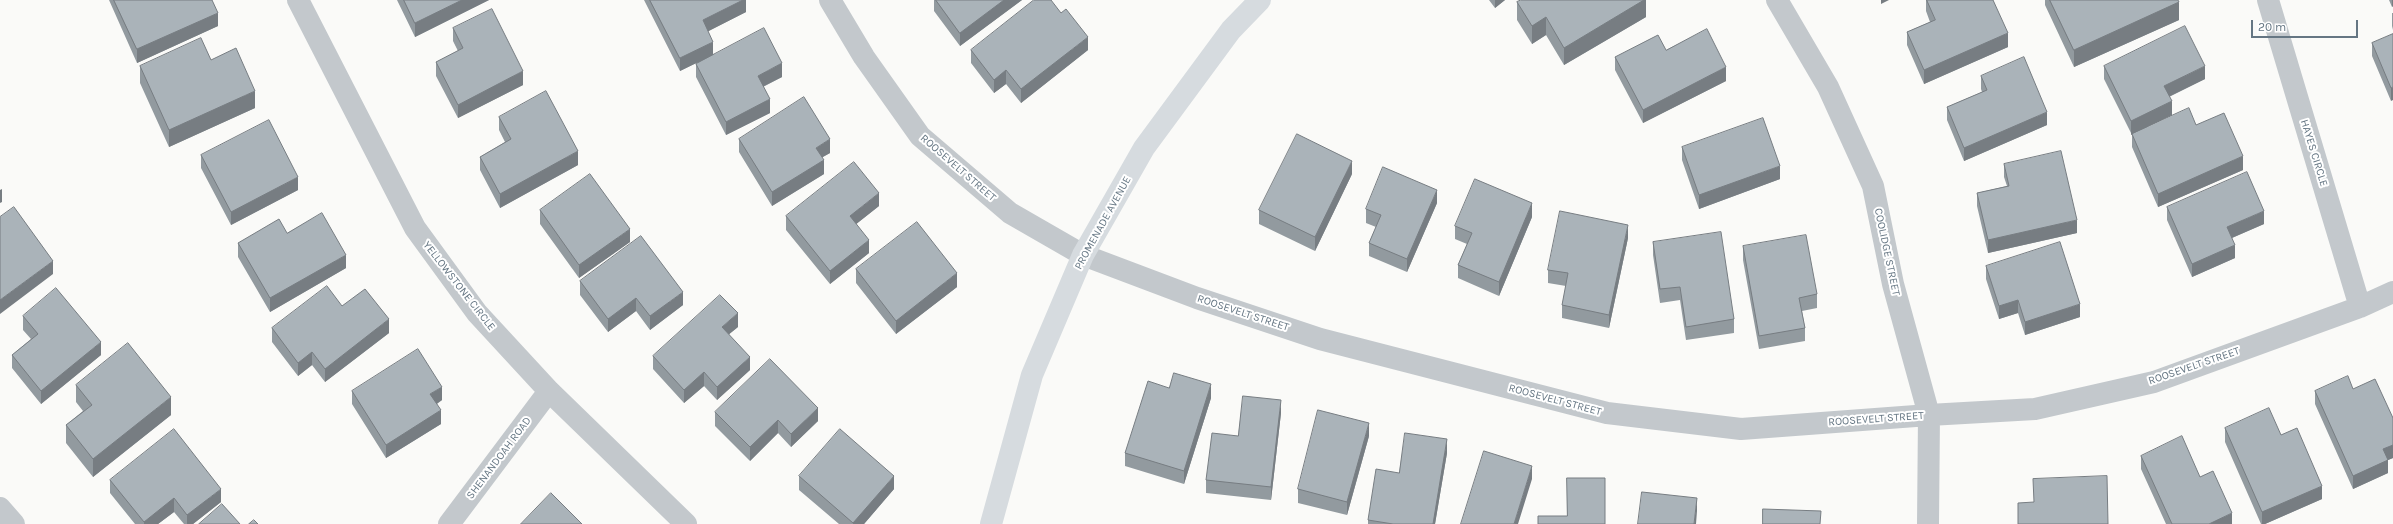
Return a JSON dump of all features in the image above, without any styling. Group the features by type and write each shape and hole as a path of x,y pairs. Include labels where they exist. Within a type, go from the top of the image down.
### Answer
{"main road":[{"name":"PROMENADE AVENUE","path":"992,524 1032,375 1083,255 1144,148 1231,30 1260,0"}],"street":[{"name":"YELLOWSTONE CIRCLE","path":"298,0 415,228 477,313 549,391 686,524"},
{"name":"ROOSEVELT STREET","path":"830,0 864,57 920,136 1010,213 1083,255 1197,298 1320,339 1607,414 1741,429 1929,414 2035,410 2154,382 2360,307 2393,292"},
{"name":"COOLIDGE STREET","path":"1777,0 1828,87 1873,186 1893,284 1929,414 1928,524"},
{"name":"HAYES CIRCLE","path":"2268,0 2360,307"},
{"name":"SHENANDOAH ROAD","path":"449,524 549,391"},
{"path":"0,508 14,524"}],"building":[{"path":"114,0 212,0 218,13 137,49"},
{"path":"404,0 462,0 415,23"},
{"path":"650,0 743,0 703,20 713,42 680,58"},
{"path":"936,0 1004,0 960,33"},
{"path":"1034,0 1051,0 1061,13 1066,9 1088,37 1021,89 1006,70 994,80 971,50"},
{"path":"1521,0 1644,0 1564,48 1546,17 1532,26 1517,2"},
{"path":"1927,0 1993,0 2008,33 1924,70 1907,32 1935,20"},
{"path":"2050,0 2178,0 2179,2 2074,50"},
{"path":"492,9 523,71 458,105 436,62 463,48 453,28"},
{"path":"2185,26 2205,66 2164,86 2172,101 2131,121 2104,66"},
{"path":"764,28 782,63 758,76 770,99 726,122 696,64"},
{"path":"1707,29 1726,67 1643,110 1615,57 1658,35 1666,50"},
{"path":"2393,34 2393,87 2391,88 2372,43"},
{"path":"201,38 211,60 236,48 255,91 169,130 140,66"},
{"path":"2024,57 2047,112 1964,148 1947,107 1987,90 1981,76"},
{"path":"546,91 578,151 500,194 480,157 511,139 499,117"},
{"path":"804,97 830,139 816,148 824,160 772,192 739,139"},
{"path":"2189,108 2196,125 2224,113 2243,156 2158,194 2132,134"},
{"path":"1763,118 1780,166 1699,195 1682,147"},
{"path":"269,120 298,177 231,212 201,155"},
{"path":"1297,134 1352,161 1315,237 1259,210"},
{"path":"2061,151 2077,220 1988,240 1977,193 2009,186 2004,164"},
{"path":"854,162 879,193 850,216 869,240 830,271 786,216"},
{"path":"1383,167 1437,190 1407,259 1369,243 1381,215 1366,209"},
{"path":"2247,172 2264,211 2227,227 2235,245 2192,264 2167,207"},
{"path":"590,174 630,229 579,265 540,210"},
{"path":"1475,179 1532,203 1499,282 1458,265 1472,233 1455,226"},
{"path":"14,207 53,261 0,300 0,217"},
{"path":"1560,211 1628,225 1609,315 1562,305 1568,273 1548,270"},
{"path":"322,213 346,255 270,298 238,243 279,219 287,233"},
{"path":"917,222 957,273 896,321 856,269"},
{"path":"1721,232 1734,319 1686,327 1680,287 1660,289 1653,242"},
{"path":"1806,235 1817,294 1799,298 1805,328 1759,336 1743,246"},
{"path":"641,236 683,292 650,316 636,298 608,319 580,281"},
{"path":"2060,242 2080,304 2025,322 2018,300 1999,306 1986,266"},
{"path":"327,286 342,306 365,289 389,319 325,369 312,352 298,363 272,328"},
{"path":"56,288 101,342 41,391 12,355 38,334 23,316"},
{"path":"720,295 738,313 722,327 750,357 717,387 704,372 684,390 653,356"},
{"path":"128,343 171,397 93,459 66,425 92,405 76,385"},
{"path":"418,349 442,387 430,394 441,410 386,445 352,391"},
{"path":"770,359 818,408 791,434 778,420 750,447 715,412"},
{"path":"1174,373 1211,384 1184,471 1125,453 1148,381 1169,388"},
{"path":"2348,376 2353,389 2375,379 2393,418 2393,445 2383,449 2388,460 2353,476 2315,391"},
{"path":"1243,396 1281,400 1271,487 1206,480 1212,433 1238,436"},
{"path":"2269,408 2281,435 2297,428 2322,486 2262,512 2225,428"},
{"path":"1318,410 1369,423 1347,502 1298,489"},
{"path":"174,429 221,489 187,515 174,498 144,522 110,480"},
{"path":"840,429 894,476 853,523 799,476"},
{"path":"1405,433 1447,439 1433,524 1393,524 1368,520 1376,469 1399,473"},
{"path":"2182,436 2200,477 2213,471 2232,513 2209,524 2172,524 2141,456"},
{"path":"1484,451 1532,466 1514,524 1461,524"},
{"path":"2107,476 2108,524 2018,524 2018,503 2034,502 2033,479"},
{"path":"1567,478 1605,478 1605,524 1538,524 1538,516 1567,516"},
{"path":"1642,492 1697,498 1694,524 1638,524"},
{"path":"551,493 582,524 521,524"},
{"path":"222,504 240,524 199,524"},
{"path":"1763,509 1821,511 1820,524 1763,524"},
{"path":"254,520 258,524 249,524"}]}
